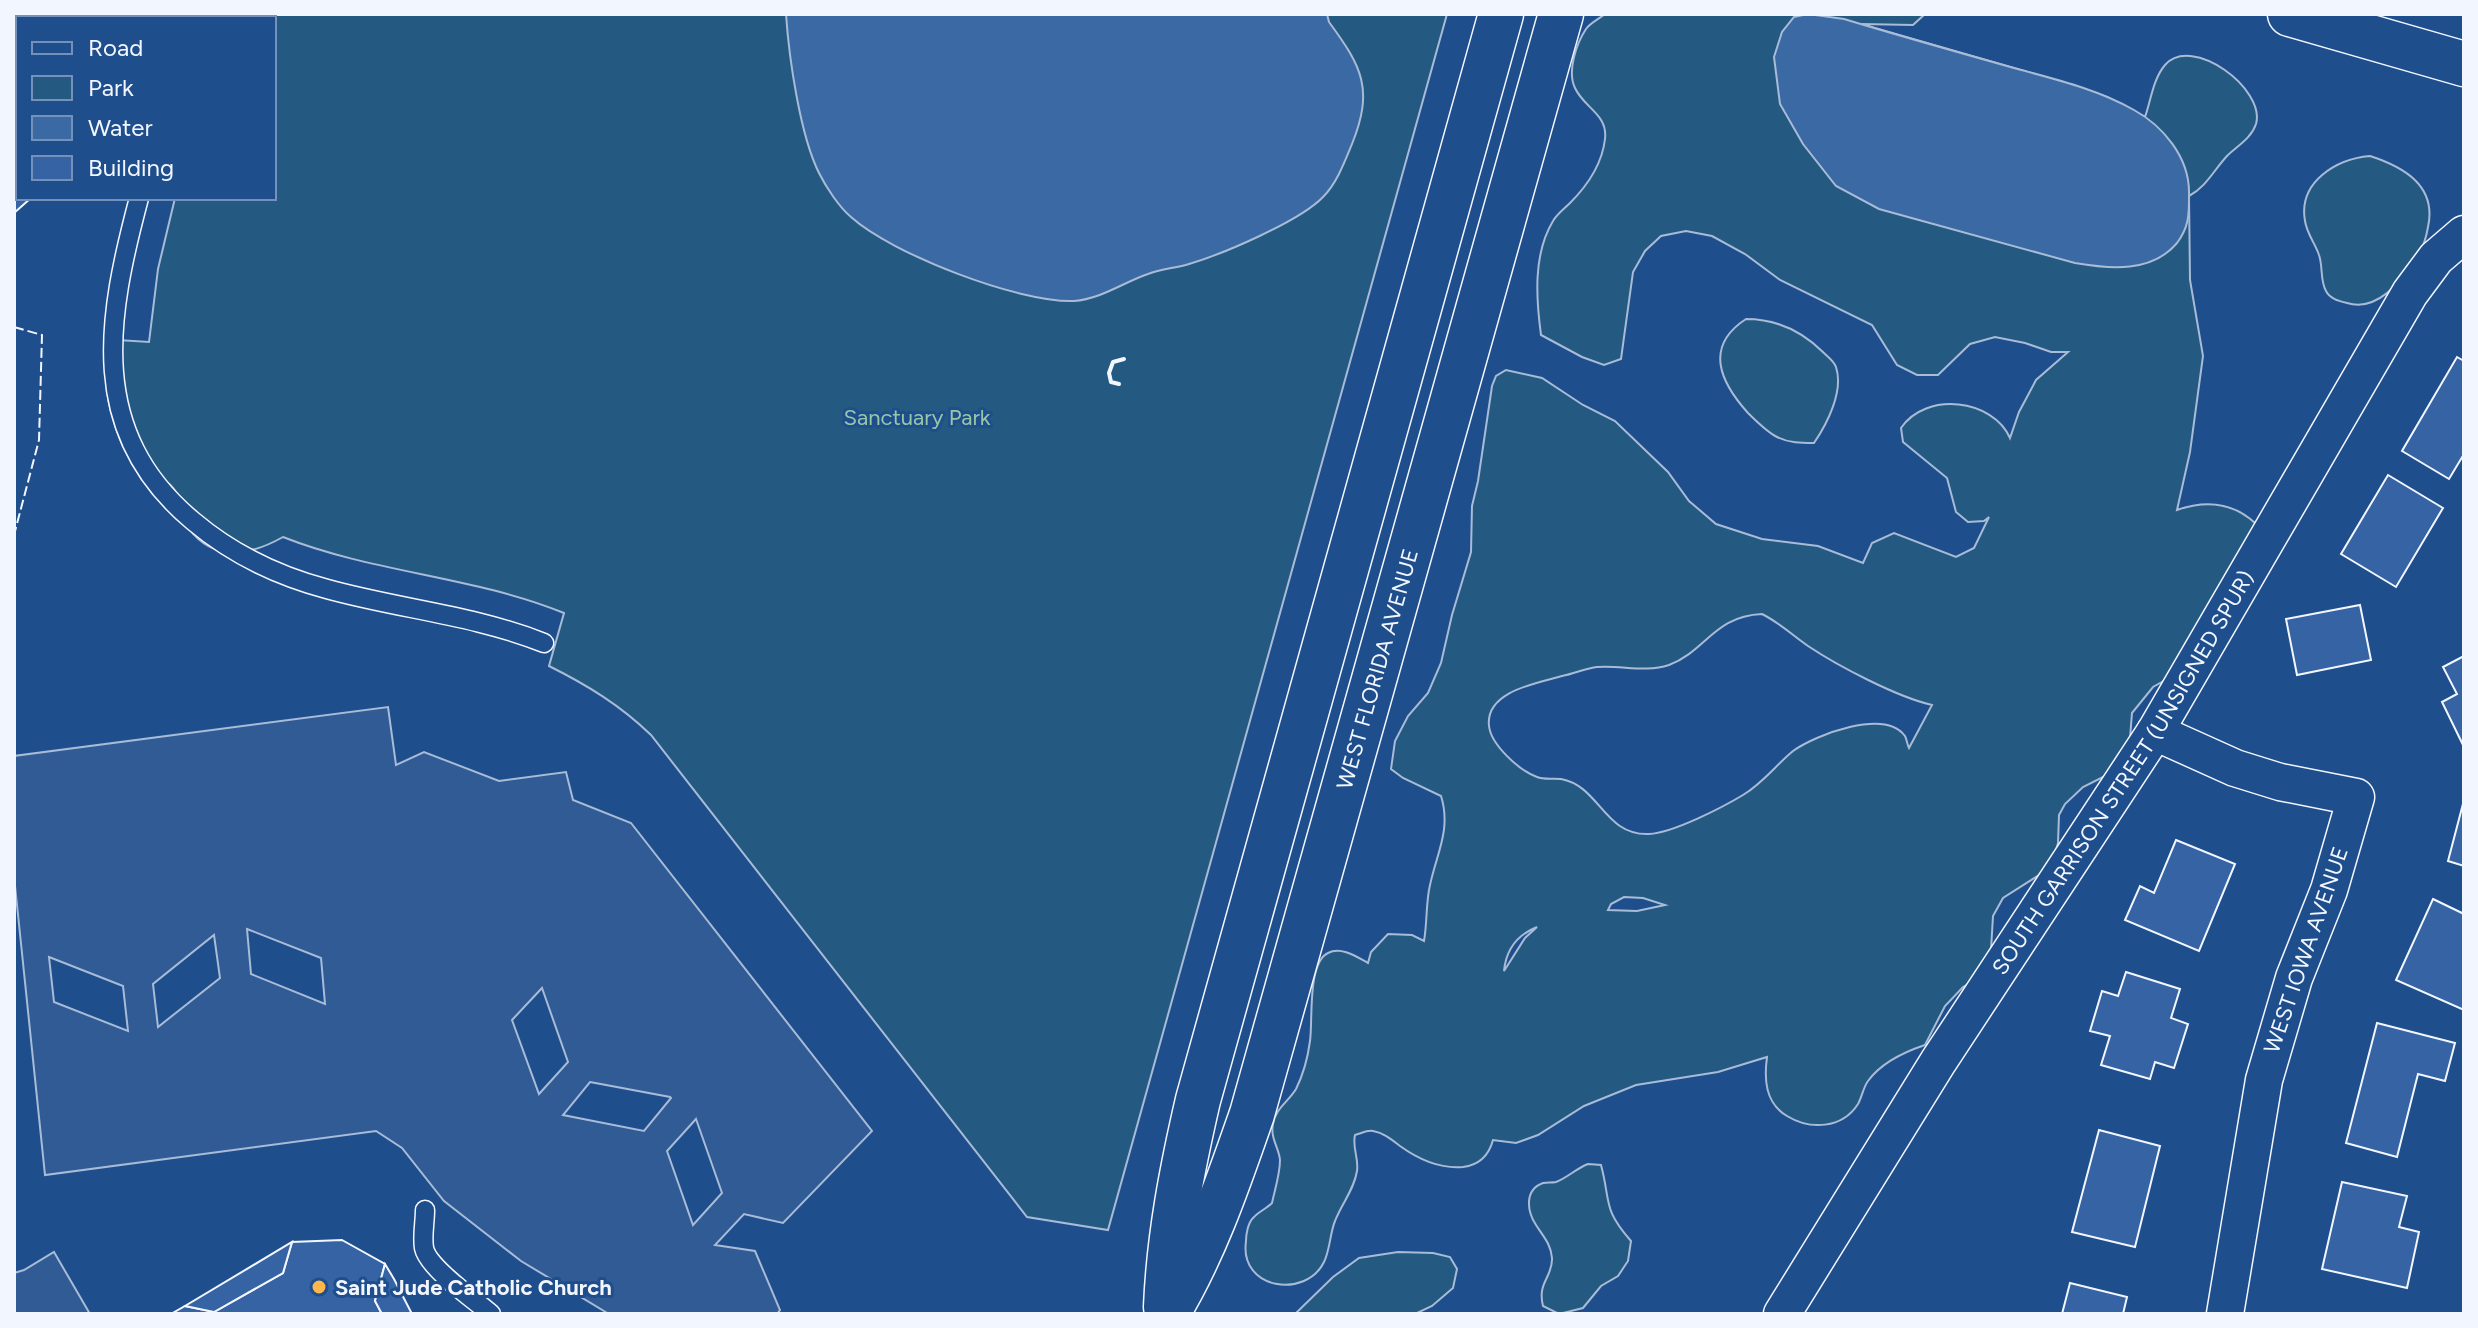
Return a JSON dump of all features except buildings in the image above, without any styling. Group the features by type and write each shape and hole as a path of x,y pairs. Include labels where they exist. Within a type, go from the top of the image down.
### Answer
{"street":[{"name":"WEST FLORIDA AVENUE","path":"1166,1314 1168,1261 1176,1200 1198,1100 1501,14"},
{"name":"WEST FLORIDA AVENUE","path":"1166,1314 1190,1277 1205,1243 1252,1114 1561,14"},
{"path":"2290,14 2464,64"},
{"name":"SOUTH GARRISON STREET (UNSIGNED SPUR)","path":"1782,1314 1938,1062 2155,732 2410,293 2436,258 2464,234"},
{"name":"WEST IOWA AVENUE","path":"2155,732 2235,768 2280,782 2356,797 2329,890 2294,978 2267,1068 2253,1133 2225,1314"}],"lane":[{"path":"138,200 117,300 114,382 118,411 128,440 146,473 161,492 179,511 219,542 281,574 346,594 485,623 544,643"},
{"path":"425,1210 423,1245 426,1255 491,1314"}],"green space":[{"name":"Sanctuary Park","path":"1447,14 1108,1230 1027,1217 651,735 603,696 549,666 564,613 494,591 352,559 283,537 246,551 222,551 210,547 189,529 177,493 170,485 141,471 131,460 119,437 111,411 108,371 118,340 149,342 158,269 175,200 276,200 276,16 230,16"},
{"path":"1605,14 1925,14 1913,25 1861,24 2076,86 2107,97 2145,117 2158,77 2165,65 2177,57 2192,56 2208,61 2239,82 2256,110 2254,129 2210,178 2189,196 2190,280 2203,356 2190,452 2177,510 2208,504 2228,507 2255,523 2254,544 2178,673 2153,687 2132,713 2130,738 2117,770 2083,787 2065,804 2059,815 2054,857 2039,875 2003,898 1993,916 1991,950 1976,980 1963,987 1945,1006 1925,1045 1894,1059 1873,1075 1851,1112 1825,1125 1806,1124 1787,1116 1770,1097 1767,1057 1718,1072 1636,1085 1584,1106 1538,1135 1516,1143 1493,1140 1482,1158 1463,1167 1430,1162 1384,1135 1364,1132 1355,1135 1355,1178 1335,1221 1324,1262 1315,1274 1303,1281 1290,1285 1276,1284 1263,1279 1253,1270 1247,1257 1246,1235 1251,1220 1272,1203 1280,1160 1273,1124 1279,1109 1296,1089 1305,1065 1317,968 1321,959 1333,951 1349,953 1368,963 1371,952 1388,934 1412,935 1424,941 1429,890 1444,832 1444,809 1441,796 1391,769 1395,741 1408,716 1428,693 1441,663 1471,552 1472,506 1496,376 1506,370 1542,378 1583,405 1615,421 1668,472 1689,501 1716,524 1762,539 1818,546 1863,563 1872,543 1894,533 1956,557 1974,548 1989,517 1984,521 1968,522 1956,512 1947,478 1903,442 1901,428 1912,416 1926,408 1958,404 1989,415 2010,438 2019,412 2036,380 2068,352 2051,352 1995,337 1970,344 1938,375 1917,375 1897,365 1872,325 1780,280 1745,254 1712,236 1686,231 1661,236 1645,251 1633,272 1621,359 1604,365 1541,335 1538,276 1542,248 1553,221 1588,182 1597,166 1605,139 1603,123 1579,95 1572,74 1582,35","holes":["1762,614 1851,671 1885,688 1932,705 1909,748 1905,736 1895,728 1882,724 1867,724 1833,732 1793,751 1757,785 1734,800 1684,824 1649,834 1622,827 1574,783 1530,774 1507,756 1491,733 1490,714 1495,704 1515,690 1593,668 1669,665 1682,659 1721,627 1746,616","1624,897 1643,898 1665,905 1637,911 1608,910 1611,904","1537,927 1525,938 1504,971 1507,956 1524,934"]},
{"path":"2370,156 2395,166 2415,180 2428,200 2429,213 2423,245 2409,269 2386,294 2358,305 2335,299 2326,291 2319,255 2306,226 2304,207 2307,195 2322,175 2345,162"},
{"path":"1746,319 1768,321 1798,333 1816,345 1835,365 1838,376 1836,397 1814,443 1791,442 1773,435 1748,413 1730,390 1721,365 1721,353 1724,341"},
{"path":"1588,1164 1601,1165 1611,1212 1631,1241 1628,1261 1618,1276 1601,1286 1583,1308 1559,1314 1543,1306 1543,1285 1552,1258 1548,1244 1531,1214 1529,1201 1537,1186 1560,1180"},
{"path":"1398,1252 1450,1257 1457,1269 1453,1288 1432,1306 1415,1314 1295,1314 1333,1277 1359,1258"}],"shaded area":[{"path":"388,707 396,765 424,752 499,781 566,772 573,800 631,823 872,1131 783,1223 744,1214 715,1245 755,1251 780,1310 777,1314 609,1314 521,1261 444,1201 402,1148 376,1131 45,1175 14,876 14,756","holes":["247,929 321,958 325,1004 251,974","214,935 220,978 158,1027 153,984","49,957 123,986 128,1031 54,1002","542,988 568,1062 539,1094 512,1020","590,1082 670,1097 644,1131 563,1115","696,1119 722,1193 693,1225 667,1151"]},
{"path":"54,1252 90,1314 14,1314 14,1273"}],"water":[{"path":"786,14 1327,14 1329,22 1350,52 1361,79 1363,93 1359,125 1336,179 1323,197 1297,216 1260,236 1189,264 1148,274 1094,297 1074,301 1022,294 957,274 925,260 895,246 846,213 822,178 806,138 793,74"},
{"path":"1808,14 1844,19 2060,81 2090,90 2134,110 2164,134 2184,167 2188,179 2189,206 2187,225 2181,237 2167,253 2143,264 2116,267 2088,265 1879,209 1836,186 1803,144 1780,104 1774,57 1782,32 1794,17"}],"fence":[{"path":"14,327 42,335 39,440 14,535"}],"wall":[{"path":"1119,384 1111,382 1109,373 1113,362 1124,359"}],"place":[{"name":"Saint Jude Catholic Church","path":"319,1287"}]}
